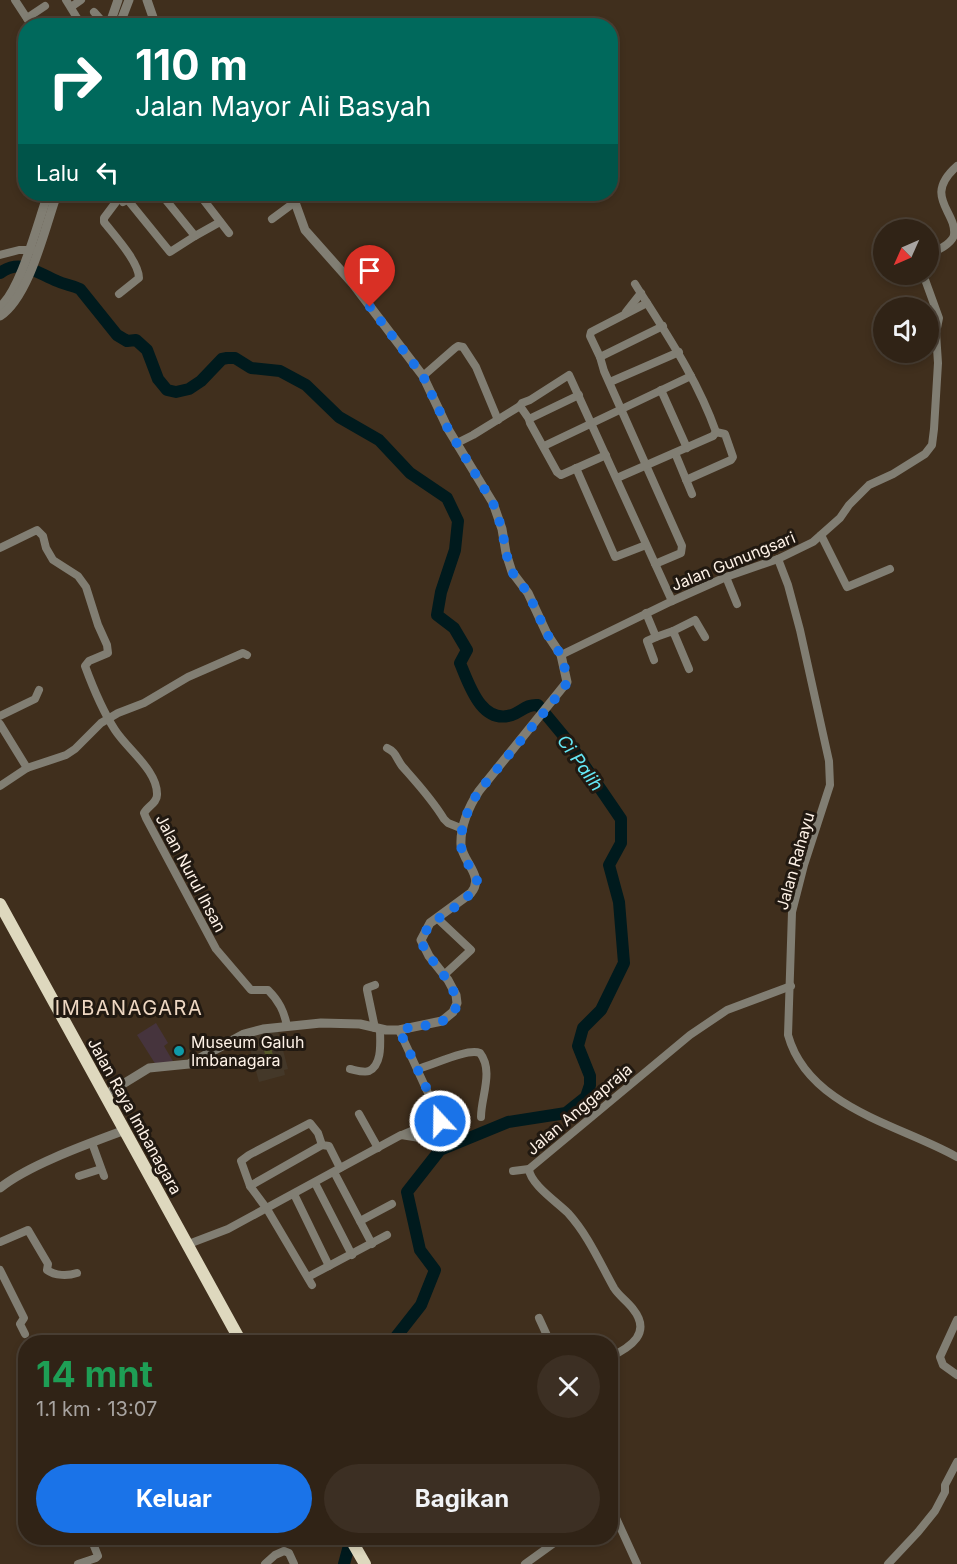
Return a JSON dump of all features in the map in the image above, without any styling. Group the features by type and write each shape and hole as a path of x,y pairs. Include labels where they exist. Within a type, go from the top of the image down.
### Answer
{"highway":[{"name":"Jalan Raya Imbanagara","path":"0,904 237,1335"},
{"path":"354,1545 365,1564"}],"street":[{"path":"15,0 27,18 45,6"},
{"path":"77,18 69,4 81,0"},
{"path":"112,18 118,0"},
{"path":"122,18 129,0"},
{"path":"147,0 153,18"},
{"path":"94,12 99,18"},
{"path":"939,248 952,240 955,235 954,224 942,197 946,179 957,166"},
{"path":"32,252 46,201"},
{"path":"0,315 12,306 54,201"},
{"path":"119,201 104,218 104,222 131,258 139,274 139,278 119,294"},
{"path":"128,201 170,252 220,222"},
{"path":"167,201 195,236"},
{"path":"204,201 229,233"},
{"path":"105,1095 149,1068 189,1064 244,1034 287,1026 321,1023 360,1024 399,1030 442,1021 453,1012 456,994 429,956 421,940 430,924 471,893 476,886 477,880 462,849 463,829 469,806 567,682 561,655 547,634 528,593 512,572 493,503 443,421 423,376 352,284 303,227 295,202 272,219"},
{"path":"0,255 20,250 32,252"},
{"path":"0,307 22,279"},
{"path":"635,284 679,352 716,432"},
{"name":"Jalan Gunungsari","path":"561,655 726,577 807,546 840,518 849,505 869,485 893,474 925,454 932,445 938,363 936,333 939,318 927,285"},
{"path":"626,312 641,293"},
{"path":"647,303 626,312 590,333 683,550 655,564"},
{"path":"600,357 663,326"},
{"path":"423,376 455,348 463,347 476,367 498,420"},
{"path":"610,382 679,352"},
{"path":"456,443 498,420 568,375 571,376 672,601"},
{"path":"544,446 691,376"},
{"path":"661,390 687,447"},
{"path":"529,419 579,395"},
{"path":"520,406 557,472 561,475 606,455"},
{"path":"617,478 713,436 716,432"},
{"path":"687,480 733,457 725,434 716,432"},
{"path":"675,453 692,494"},
{"path":"576,468 615,557 646,545"},
{"path":"0,548 37,530 43,536 46,548 53,560 78,576 86,587 108,653 89,661 85,666 108,718"},
{"path":"821,536 847,586 890,569"},
{"name":"Jalan Rahayu","path":"778,559 794,604 824,734 829,761 830,785 804,865 792,912 788,1035 790,1042 819,1084 870,1118 957,1157"},
{"path":"726,577 737,604"},
{"path":"646,613 656,637"},
{"path":"654,660 647,643 648,640 695,620 705,637"},
{"path":"673,631 689,669"},
{"path":"0,786 27,768 66,755 108,718 166,692 188,677 224,660 243,652 247,655"},
{"path":"0,716 35,699 39,690"},
{"name":"Jalan Nurul Ihsan","path":"108,718 122,741 152,773 156,782 156,800 144,813 216,949 251,990 268,990 274,995 282,1008 287,1026"},
{"path":"0,724 27,768"},
{"path":"387,748 396,753 398,760 423,788 444,819 463,829"},
{"path":"438,919 471,950 444,975"},
{"path":"350,1069 367,1072 372,1069 379,1056 377,1028 367,990 375,985"},
{"name":"Jalan Anggapraja","path":"618,1352 634,1342 641,1328 640,1321 615,1288 574,1221 532,1180 529,1169 690,1035 728,1010 791,986"},
{"path":"186,1245 228,1229 401,1135 440,1121 399,1030"},
{"path":"417,1069 434,1065 456,1055 475,1051 480,1053 485,1064 487,1078 481,1105 481,1117"},
{"path":"359,1114 378,1148"},
{"path":"322,1145 318,1133 310,1123 249,1155 242,1160 241,1164 250,1186 267,1209 310,1281 330,1266 387,1235"},
{"path":"426,1126 428,1132 426,1139"},
{"path":"0,1188 11,1179 126,1130"},
{"path":"401,1135 439,1141"},
{"path":"79,1176 102,1173 92,1143"},
{"path":"250,1186 322,1145 329,1146 337,1170 372,1244"},
{"path":"513,1171 529,1169"},
{"path":"315,1183 352,1255"},
{"path":"294,1194 330,1266"},
{"path":"360,1221 392,1204"},
{"path":"0,1242 28,1230 48,1264 47,1270 50,1273 70,1275 77,1272"},
{"path":"0,1270 24,1318 20,1324 25,1334"},
{"path":"539,1318 547,1335"},
{"path":"957,1320 940,1360 957,1375"},
{"path":"888,1564 935,1511 945,1494 945,1485 957,1462"},
{"path":"618,1522 637,1564"},
{"path":"78,1564 98,1556 94,1545"},
{"path":"525,1564 551,1545"},
{"path":"266,1564 275,1555 284,1551 289,1553 294,1564"}],"shaded area":[{"path":"156,1023 168,1043 164,1046 174,1063 156,1065 137,1035"},
{"path":"278,1031 288,1069 284,1070 285,1075 259,1082 247,1038 260,1033"}],"green space":[{"path":"268,1037 276,1066 269,1068 261,1040"}],"waterway":[{"name":"Ci Palih","path":"0,273 15,267 29,268 80,289 117,335 127,341 136,340 147,350 158,379 167,390 176,392 189,389 201,381 222,359 227,358 235,358 251,368 280,371 306,385 339,417 379,440 410,473 447,498 458,521 455,550 441,592 437,615 454,628 467,650 460,663 472,691 484,708 492,714 501,716 512,715 538,705 567,740 621,819 621,843 609,865 619,902 624,963 601,1010 583,1028 578,1046 590,1076 586,1097 566,1113 508,1122 440,1150 407,1192 420,1250 435,1270 421,1305 397,1335"},
{"name":"Ci Palih","path":"344,1564 349,1545"}],"place":[{"name":"Museum Galuh Imbanagara","path":"179,1051"}],"district":[{"name":"IMBANAGARA","path":"129,1008"}],"route":[{"path":"370,307 400,342 423,376 443,421 493,503 499,516 512,572 528,593 547,634 561,655 567,676 564,688 469,806 461,844 465,859 477,880 476,886 474,891 430,924 421,940 429,956 453,988 457,999 456,1005 449,1017 442,1021 399,1030 440,1121"}]}
